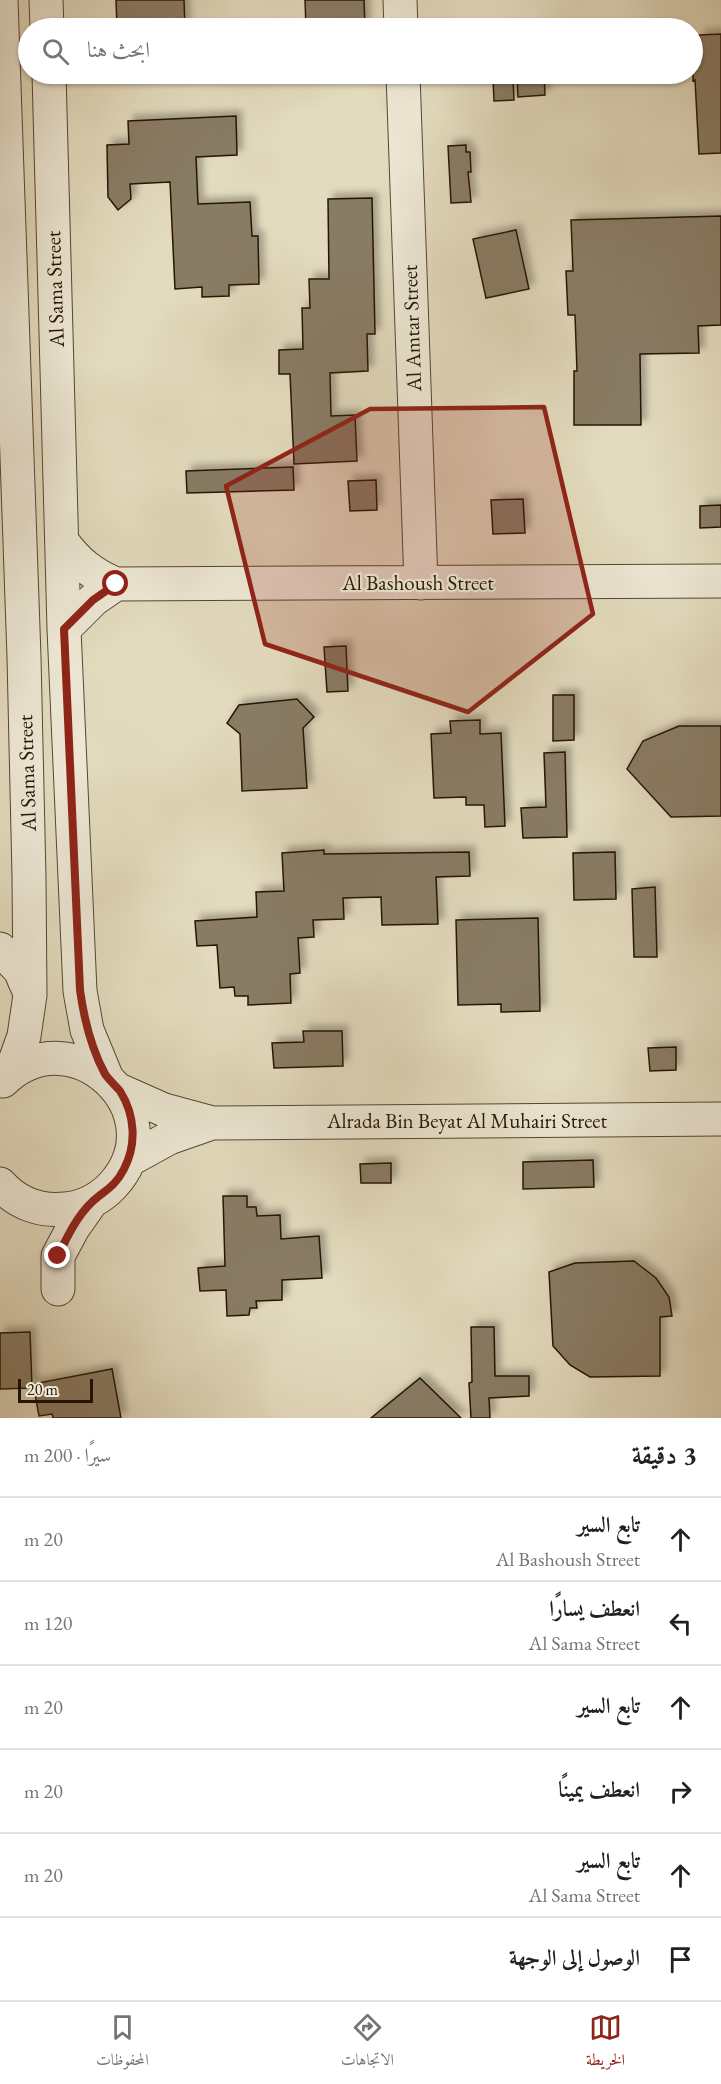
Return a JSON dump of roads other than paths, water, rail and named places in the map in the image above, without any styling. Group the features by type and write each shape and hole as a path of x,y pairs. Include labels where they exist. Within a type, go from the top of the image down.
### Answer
{"street":[{"name":"Al Sama Street","path":"1,0 25,680 30,995 24,1036 5,1079"},
{"path":"46,0 47,18"},
{"path":"400,0 401,18"},
{"name":"Al Sama Street","path":"49,84 64,629 80,990 87,1030 112,1082 128,1106 133,1123 133,1142 129,1160"},
{"name":"Al Amtar Street","path":"403,84 421,583"},
{"name":"Al Bashoush Street","path":"62,542 85,567 103,579 116,584 721,581"},
{"path":"64,629 93,600 116,584"},
{"path":"0,949 20,970 30,995"},
{"name":"Alrada Bin Beyat Al Muhairi Street","path":"5,1079 24,1066 41,1060 58,1058 83,1063 112,1082 164,1110 212,1123 721,1119"},
{"name":"Alrada Bin Beyat Al Muhairi Street","path":"129,1160 169,1138 212,1123"},
{"path":"9,1192 38,1208 56,1210 75,1208 92,1202 108,1191 120,1177 129,1160"},
{"path":"9,1192 58,1256"},
{"path":"58,1289 58,1256 73,1228 92,1202"}]}
